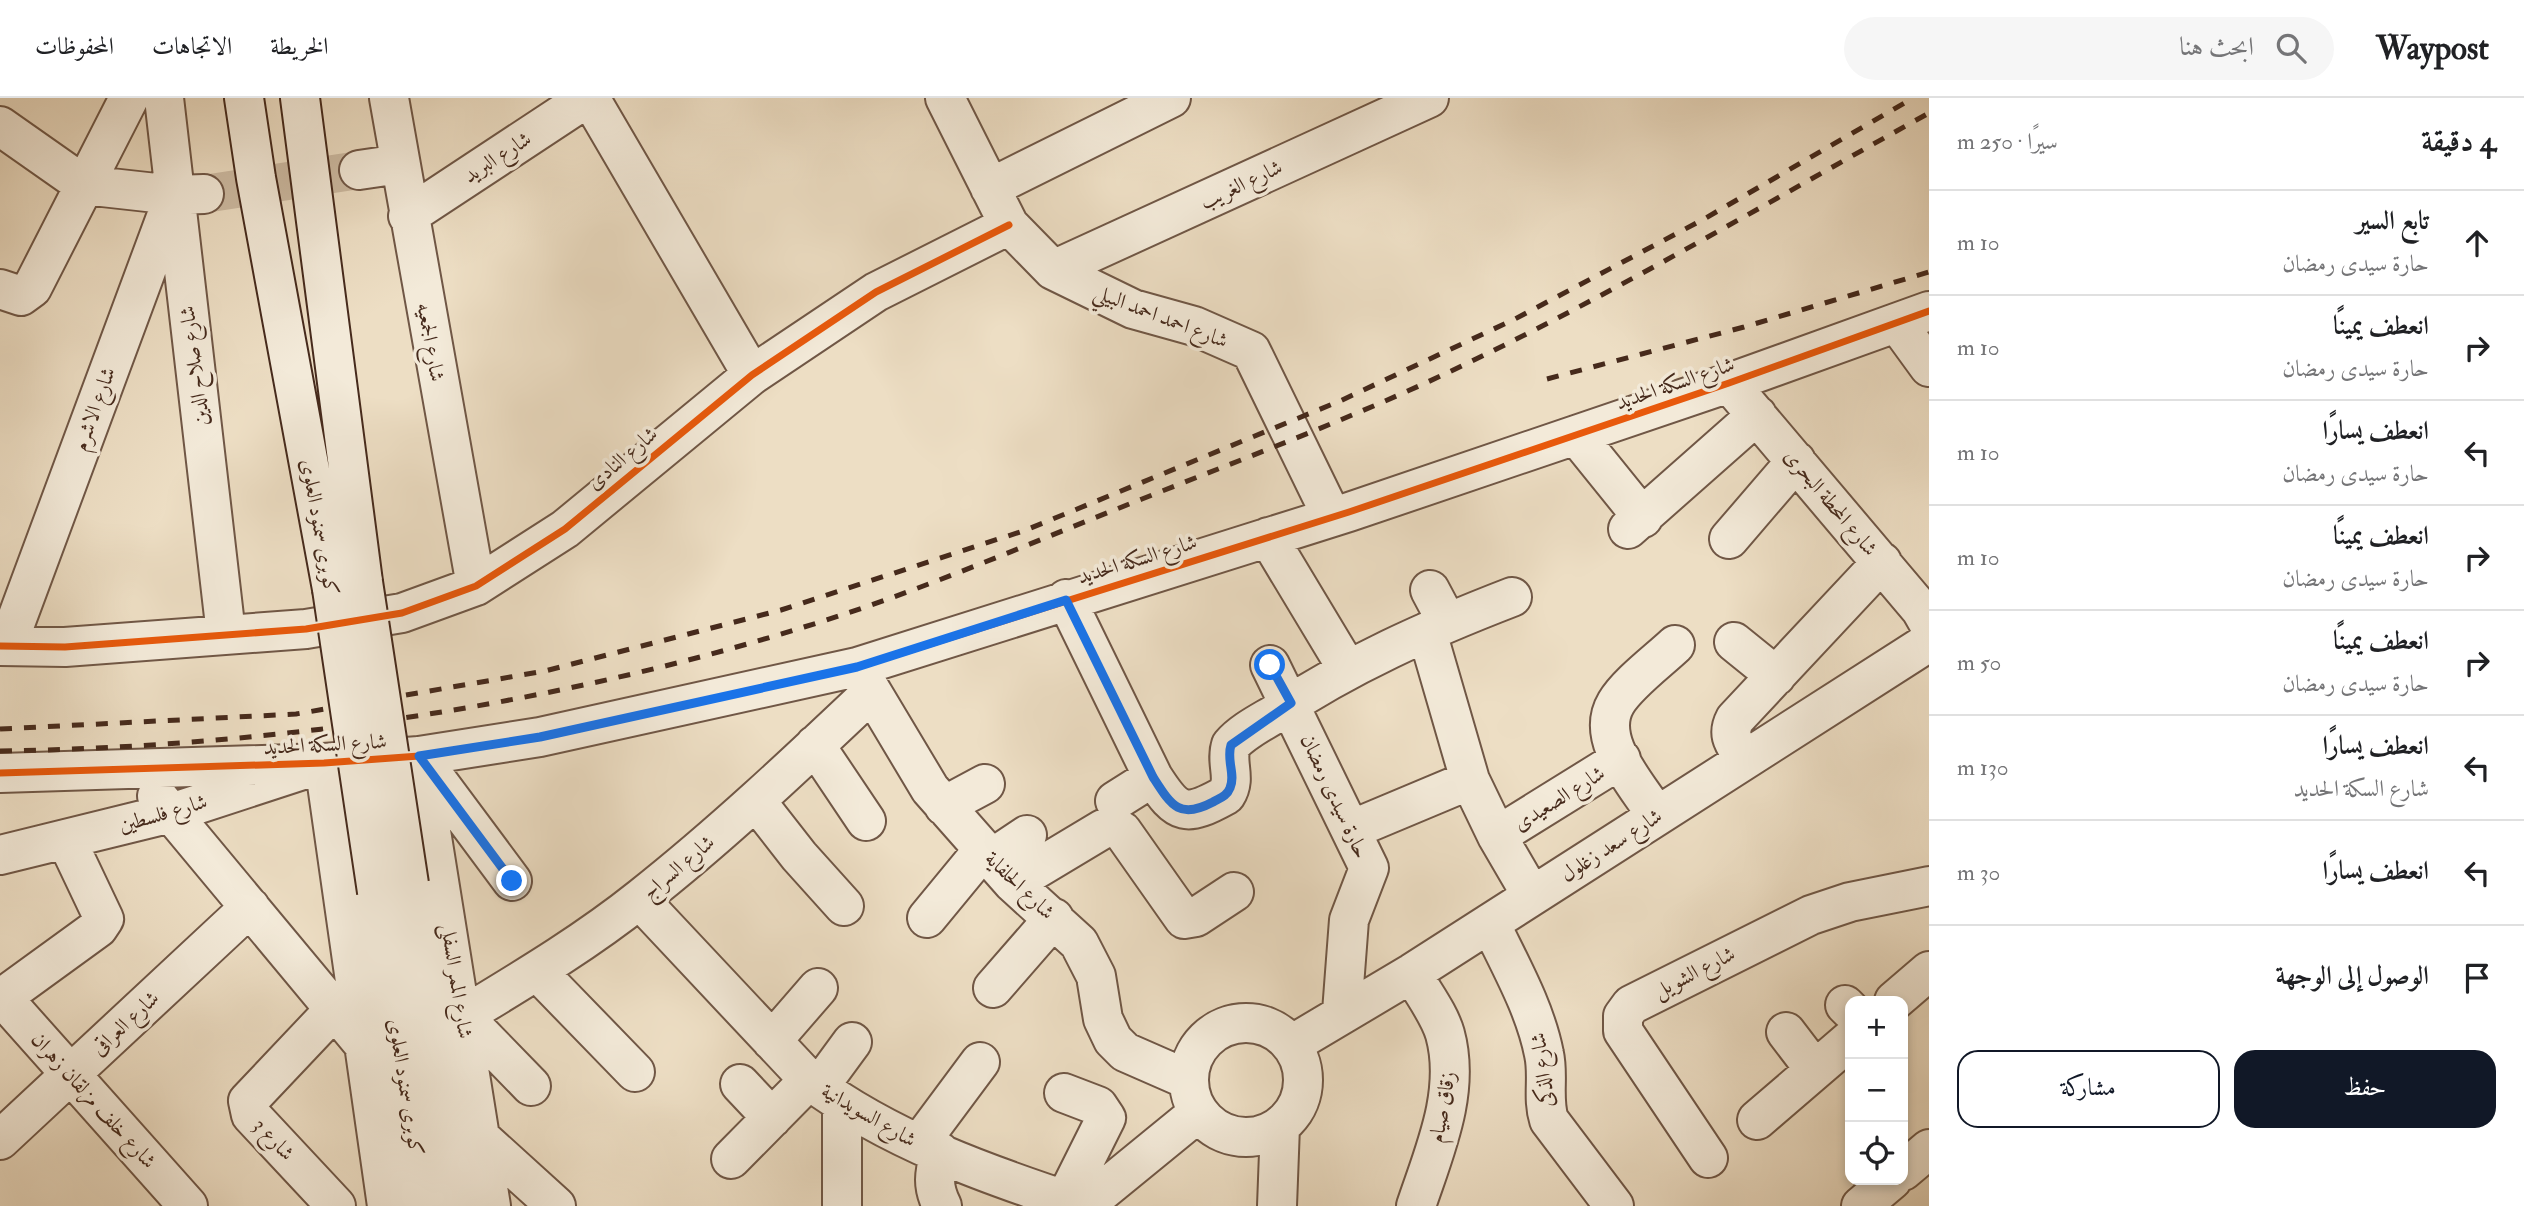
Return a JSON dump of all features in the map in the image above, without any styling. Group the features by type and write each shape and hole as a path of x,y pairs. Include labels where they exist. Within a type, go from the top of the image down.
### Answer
{"street":[{"path":"11,293 32,288 129,98"},
{"name":"شارع صلاح الدين","path":"164,98 189,195 226,634"},
{"name":"كوبرى سمنود العلوى","path":"244,98 256,178 348,585"},
{"name":"كوبرى سمنود العلوى","path":"300,98 348,585 393,888 455,1206"},
{"name":"شارع الجمعيه","path":"389,98 408,216 477,586"},
{"path":"588,98 752,375"},
{"name":"شارع البريد","path":"408,216 588,98"},
{"name":"شارع احمد احمد البيلي","path":"945,98 1009,225 1053,270 1133,309 1194,326 1251,351 1332,517"},
{"path":"990,188 1171,98"},
{"name":"شارع الغريب","path":"1053,270 1411,102"},
{"path":"0,125 84,185 189,195"},
{"path":"359,170 400,164"},
{"name":"شارع الاشرم","path":"5,629 189,195"},
{"name":"شارع النادى","path":"226,634 306,629 402,613 477,586 565,529 752,375 876,292 1009,225"},
{"path":"1913,317 1929,367"},
{"name":"شارع السكة الحديد","path":"0,773 324,763 419,756 864,680 1066,600 1332,517 1729,383 1913,317"},
{"name":"شارع المحطة البحرى","path":"1729,383 1882,562 1929,624"},
{"path":"1576,435 1636,524 1757,415"},
{"path":"1730,539 1796,461"},
{"path":"1268,537 1348,670"},
{"path":"1744,759 1730,737 1730,729 1882,562"},
{"path":"1066,600 1153,777 1169,803 1178,808 1198,810 1226,795 1232,778 1228,758 1231,745 1291,703 1434,615 1512,597"},
{"path":"1434,615 1470,780 1497,836 1532,896"},
{"path":"5,629 65,648 226,634"},
{"path":"1734,642 1776,676"},
{"name":"شارع سعد زغلول","path":"1291,1045 1342,1012 1412,973 1929,642"},
{"path":"1657,815 1609,736 1609,719 1617,701 1675,645"},
{"name":"حارة سيدى رمضان","path":"1270,665 1353,829 1369,868 1349,920 1342,1012"},
{"name":"شارع السراج","path":"463,1016 537,971 640,900 756,801 815,746 864,680"},
{"name":"شارع الحلفاية","path":"864,680 930,789 995,864 1079,943 1091,967 1106,1030 1113,1040 1125,1052 1194,1096"},
{"path":"815,746 866,821"},
{"path":"419,756 512,881"},
{"name":"شارع الممر السفلى","path":"419,756 463,1016 491,1206"},
{"name":"شارع الصعيدى","path":"1497,836 1622,759"},
{"path":"324,763 387,1206"},
{"name":"شارع فلسطين","path":"0,855 171,813 324,763"},
{"path":"133,768 365,1046"},
{"path":"1115,800 1153,777"},
{"path":"1353,829 1470,780"},
{"path":"944,806 985,784"},
{"path":"756,801 799,856 844,906"},
{"path":"995,864 1114,827 1122,831 1184,919 1203,928 1234,892"},
{"path":"927,918 1027,835"},
{"path":"1,996 98,928 104,919 66,839"},
{"name":"شارع الشويل","path":"1709,1158 1623,1031 1623,1016 1631,1005 1778,929 1811,915 1850,902 1929,886"},
{"name":"كوبرى سمنود العلوى","path":"393,888 424,1206"},
{"name":"شارع السويدانية","path":"640,900 772,1041 823,1090 930,1148 1077,1204"},
{"name":"شارع العراقى","path":"0,1140 250,907"},
{"path":"993,988 1054,918"},
{"name":"شارع الذكى","path":"1490,923 1537,1022 1545,1059 1545,1107 1549,1120 1614,1206"},
{"path":"537,971 635,1072"},
{"path":"1900,996 1929,971"},
{"name":"زقاق صيام","path":"1412,973 1444,1031 1451,1067 1440,1134 1416,1206"},
{"path":"772,1041 818,989"},
{"name":"شارع خلف مزلقان زهران","path":"1,996 188,1206"},
{"name":"شارع 3","path":"335,1009 247,1101 251,1115 336,1206"},
{"path":"463,1016 531,1086"},
{"path":"1245,1023 1262,1025 1291,1045 1299,1058 1303,1087 1299,1102 1280,1126 1266,1133 1237,1136 1222,1132 1194,1096 1192,1062 1199,1046 1228,1026 1245,1023"},
{"path":"1757,1120 1815,1070 1845,1024"},
{"path":"1786,1032 1815,1070"},
{"path":"731,1159 772,1118 823,1090 852,1042"},
{"path":"942,1206 934,1190 930,1148 980,1062"},
{"path":"740,1084 772,1118"},
{"path":"823,1090 842,1206"},
{"path":"1064,1093 1098,1106 1106,1118 1077,1204"},
{"path":"1077,1204 1194,1096"},
{"path":"1277,1206 1280,1126"},
{"path":"481,1138 556,1206"},
{"path":"1861,1206 1886,1185"}],"tunnel":[{"path":"204,194 359,170"}],"railway":[{"path":"0,729 296,714 545,671 781,610 1026,530 1340,401 1515,319 1704,219 1913,98"},
{"path":"0,751 203,741 407,717 608,680 707,655 847,613 974,566 1296,438 1447,373 1630,280 1929,113"},
{"path":"1547,379 1744,327 1929,272"}],"cycle path":[{"path":"0,646 65,647 306,629 402,613 476,586 565,529 752,375 876,292 1009,225"},
{"path":"0,773 324,763 419,756 540,737 857,667 1349,512 1729,383 1929,311"}],"route":[{"path":"512,881 419,756 540,737 857,667 1066,600 1153,777 1169,803 1178,808 1198,810 1226,795 1231,788 1228,751 1235,740 1291,703 1270,665"}]}
